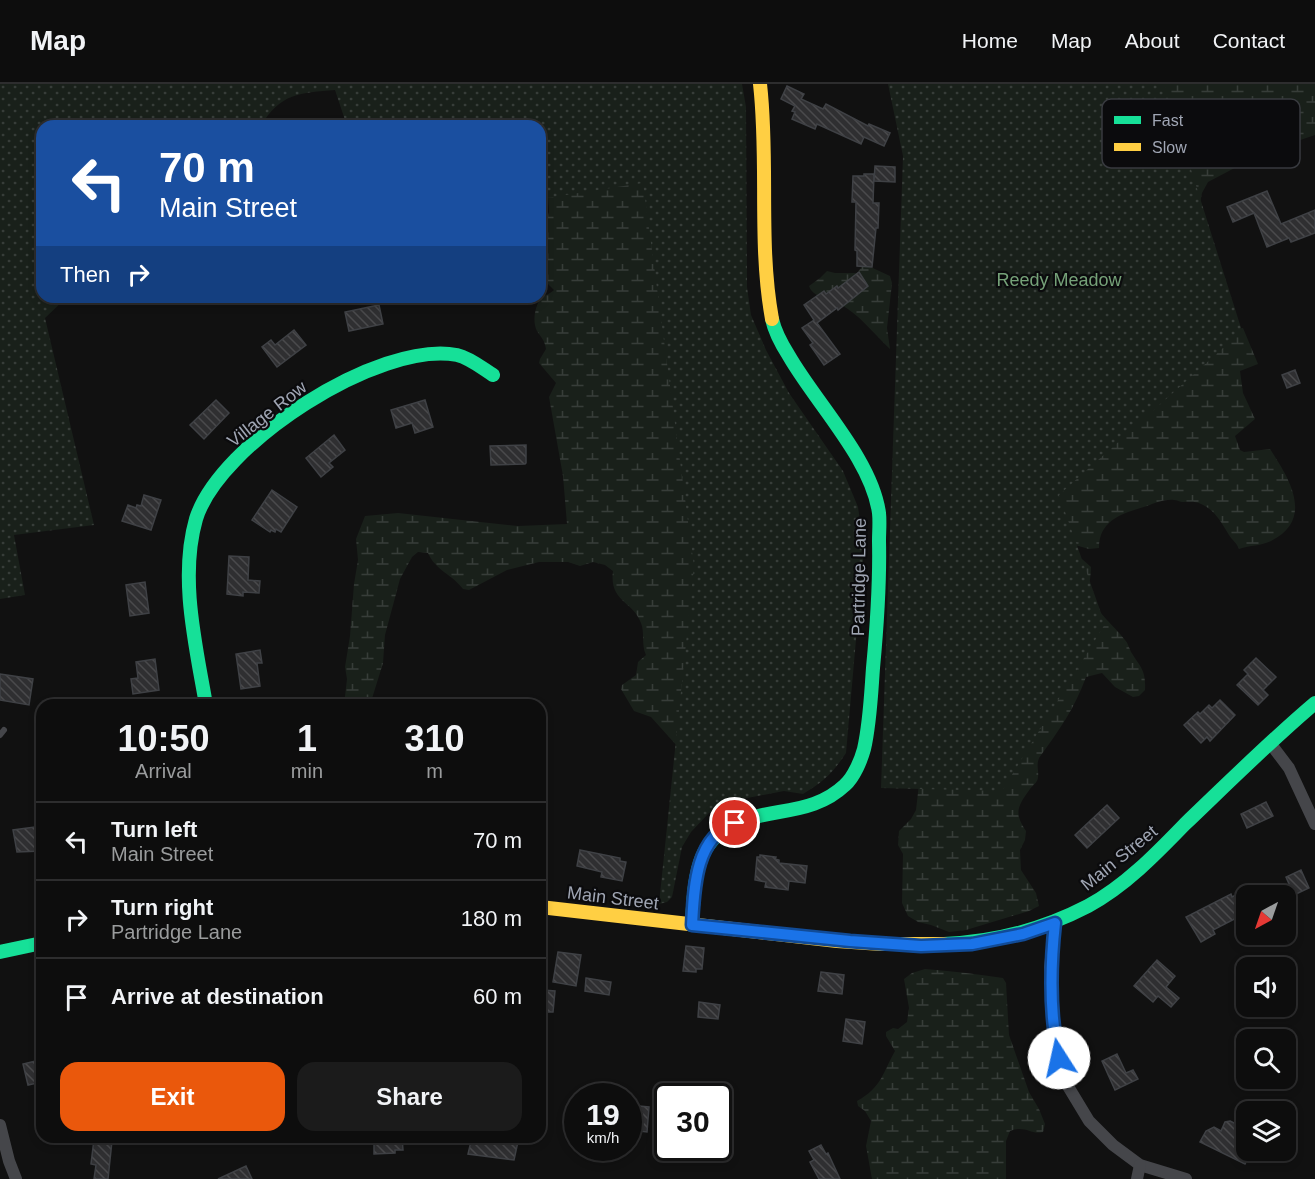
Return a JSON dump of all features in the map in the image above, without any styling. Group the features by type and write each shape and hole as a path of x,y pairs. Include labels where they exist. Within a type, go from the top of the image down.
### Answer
{"street":[{"name":"Partridge Lane","path":"692,925 694,883 706,849 723,827 747,818 813,807 835,796 853,776 862,757 877,623 880,559 878,508 860,463 798,374 773,325 765,274 764,214 767,165 765,111 760,84"},
{"name":"Village Row","path":"205,699 196,640 189,567 196,518 215,483 247,448 285,419 333,387 386,364 418,355 459,355 493,375"},
{"name":"Main Street","path":"546,908 692,925 921,946 972,944 1023,934 1055,923 1090,905 1132,875 1315,703"},
{"path":"1270,743 1291,773 1315,824"},
{"path":"1055,923 1050,967 1054,1037 1063,1078 1089,1121 1113,1145 1140,1165 1186,1179"},
{"path":"0,952 36,944"},
{"path":"0,1125 16,1179"},
{"path":"1137,1179 1140,1165"}],"green space":[{"path":"0,84 742,84 746,107 747,287 751,315 766,350 789,393 843,471 858,507 864,549 846,753 832,772 803,794 784,791 737,800 709,813 691,832 682,847 672,897 667,902 659,904 694,566 643,183 546,198 546,120 345,120 335,90 311,92 292,97 276,107 265,120 36,120 36,303 61,303 45,318 94,525 14,535 25,595 0,599"},
{"path":"613,84 715,379 678,747 651,717 634,711 621,689 622,685 636,675 638,662 646,655 642,627 633,610 618,595 613,581 613,571 605,565 593,562 580,566 568,562 539,562 507,570 469,590 463,589 431,559 428,553 418,552 412,557 400,579 385,635 383,663 372,699 345,699 347,679 345,667 358,560 356,539 365,516 398,513 518,526 567,524 563,476 549,397 556,383 539,363 546,349 535,323 538,303 546,303 546,295 554,290 546,283 548,197"},
{"name":"Reedy Meadow","path":"888,84 1164,84 1169,99 1102,99 1102,168 1191,168 1242,331 1059,495 1105,624 1002,791 881,788 903,156"},
{"path":"1095,84 1315,84 1315,135 1300,140 1300,99 1102,99 1102,168 1235,168 1208,182 1200,203 1232,329 1243,328 1258,364 1240,371 1243,393 1255,419 1235,436 1240,450 1244,452 1270,449 1290,485 1294,498 1295,510 1292,521 1284,532 1271,541 1239,549 1214,513 1206,507 1197,502 1171,500 1130,511 1114,519 1103,530 1099,548 1089,549 1075,545 918,320"},
{"path":"864,264 890,276 892,283 887,328 890,349 854,313 814,293 809,286 827,271 857,273"},
{"path":"1082,559 1091,567 1090,588 1094,602 1101,614 1127,643 1144,673 1145,690 1139,696 1133,697 1115,687 1102,673 1086,677 1071,709 1039,758 1038,779 1022,801 1019,815 1026,831 1020,850 1021,870 1036,893 1039,906 966,930 949,932 918,922 908,916 902,903 903,854 898,845 899,831 916,810 919,784 1061,562"},
{"path":"925,969 1003,978 1006,983 1009,1035 1029,1092 1045,1124 1043,1132 1020,1129 1010,1131 1006,1141 1006,1179 872,1179 866,1146 871,1121 865,1111 858,1106 857,1101 877,1085 895,1051 886,1032 893,1028 898,1029 907,1022 909,1008 904,979 912,973"}],"building":[{"path":"787,86 804,94 801,99 823,109 826,104 868,126 869,124 890,133 884,146 864,137 861,144 817,124 815,129 792,119 795,106 781,99"},
{"path":"875,166 895,167 895,182 874,181"},
{"path":"864,174 874,174 873,203 879,203 872,267 857,266 857,251 855,250 856,202 852,202 853,176 864,176"},
{"path":"1267,191 1281,224 1315,210 1315,233 1291,242 1289,238 1267,247 1254,213 1233,222 1227,207"},
{"path":"859,272 868,286 838,310 837,308 817,323 840,354 824,365 810,345 813,343 802,328 814,320 804,305 824,291 826,294 837,286 838,288"},
{"path":"379,305 383,324 349,331 345,312"},
{"path":"294,330 306,345 277,367 262,347 271,340 275,345"},
{"path":"1295,370 1300,383 1287,388 1282,375"},
{"path":"216,400 229,413 204,439 190,425"},
{"path":"425,400 433,427 415,433 412,423 396,428 391,410"},
{"path":"334,435 345,450 329,463 333,467 321,477 306,458"},
{"path":"526,445 525,464 491,465 490,446"},
{"path":"272,490 297,507 281,532 276,529 275,532 271,530 270,532 252,520"},
{"path":"144,495 161,500 151,530 122,521 128,505 136,508 137,505 141,506"},
{"path":"229,556 249,557 248,580 260,581 259,593 243,592 243,596 227,594"},
{"path":"145,582 149,613 130,616 126,585"},
{"path":"260,650 262,663 257,663 260,686 241,689 236,654"},
{"path":"1256,658 1276,677 1263,690 1268,695 1258,705 1237,685 1248,674 1244,670"},
{"path":"155,659 159,690 133,694 131,679 138,678 136,662"},
{"path":"0,674 33,679 29,705 0,700"},
{"path":"1220,700 1235,715 1210,741 1207,737 1201,743 1184,725 1198,712 1200,714 1209,705 1212,708"},
{"path":"1266,802 1273,816 1247,828 1241,814"},
{"path":"1107,805 1119,818 1087,848 1075,835"},
{"path":"36,827 36,851 17,852 13,830"},
{"path":"580,850 620,858 620,861 626,862 622,881 601,877 602,872 577,866"},
{"path":"760,855 776,857 779,863 807,866 805,883 789,881 788,890 765,887 766,882 755,880 757,857"},
{"path":"1301,870 1309,888 1296,894 1296,885 1290,885 1286,877"},
{"path":"1231,894 1232,897 1236,895 1236,918 1213,930 1215,934 1201,942 1186,917"},
{"path":"686,946 704,948 702,969 696,969 696,972 683,971"},
{"path":"558,952 581,955 576,986 553,982"},
{"path":"1157,960 1175,976 1166,987 1179,998 1171,1007 1158,996 1153,1002 1134,986"},
{"path":"821,972 844,975 842,994 818,991"},
{"path":"586,978 611,982 609,995 585,991"},
{"path":"546,990 555,991 553,1012 546,1012"},
{"path":"699,1002 720,1005 718,1019 698,1017"},
{"path":"846,1019 865,1022 862,1044 843,1041"},
{"path":"1117,1054 1126,1073 1133,1070 1138,1079 1115,1090 1102,1061"},
{"path":"36,1061 36,1083 28,1085 23,1064"},
{"path":"642,1106 649,1107 647,1132 642,1131"},
{"path":"1230,1121 1236,1124 1236,1160 1200,1142 1206,1131 1214,1127 1221,1131 1225,1122"},
{"path":"94,1143 112,1143 108,1179 94,1179 96,1165 91,1164"},
{"path":"374,1143 402,1143 403,1150 395,1150 395,1153 374,1154"},
{"path":"471,1143 518,1143 514,1160 468,1154"},
{"path":"821,1145 826,1154 828,1153 840,1179 819,1179 810,1162 814,1160 809,1151"},
{"path":"246,1166 252,1179 218,1179"}],"traffic: fast":[{"path":"692,925 693,900 701,861 708,846 718,834 753,817 806,806 838,791 848,782 857,768 868,729 878,604 879,513 874,493 855,452 786,352 772,319"},
{"path":"205,699 191,612 189,588 191,542 196,519 211,490 236,460 268,430 306,403 346,381 387,364 424,355 457,355 493,375"},
{"path":"944,944 982,941 1036,928 1102,898 1140,869 1249,762 1315,703"},
{"path":"0,952 36,944"}],"traffic: slow":[{"path":"760,84 764,143 765,261 772,319"},
{"path":"546,908 837,941 944,944"}],"route":[{"path":"735,823 723,827 706,849 694,883 692,925 921,946 972,944 1023,934 1055,923 1050,967 1054,1037 1059,1058"}]}
